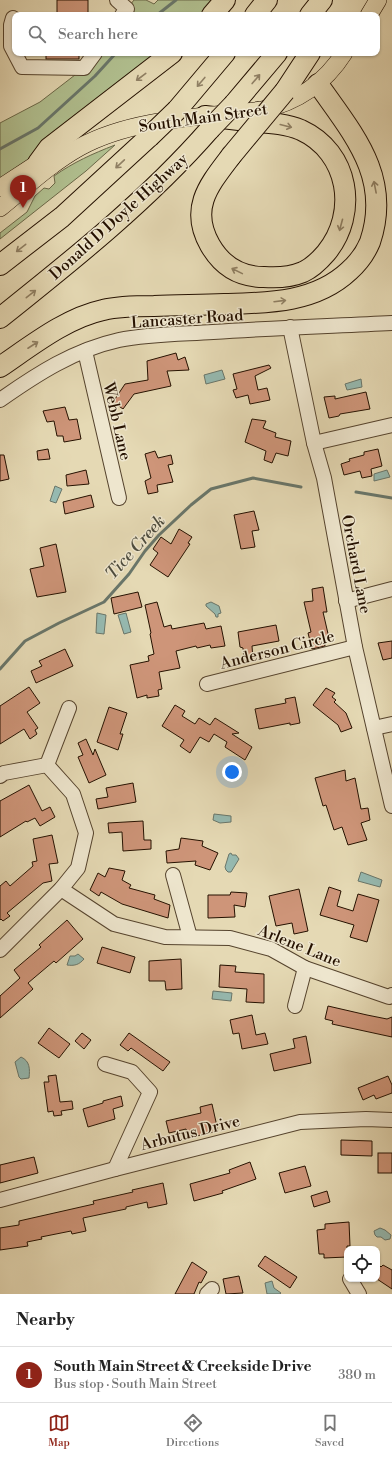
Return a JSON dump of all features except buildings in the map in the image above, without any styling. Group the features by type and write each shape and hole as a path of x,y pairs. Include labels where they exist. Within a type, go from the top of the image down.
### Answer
{"highway":[{"path":"215,12 225,0"},
{"path":"257,12 266,0"},
{"path":"312,12 322,0"},
{"path":"327,12 329,0"},
{"path":"45,164 49,148 168,56"},
{"path":"0,265 62,217 149,137 177,110 222,56"},
{"name":"Donald D Doyle Highway","path":"0,318 127,213 183,160 208,122 234,104 274,56"},
{"path":"208,122 258,123 281,124 300,130 326,147 337,163 343,178 346,199 339,234 315,265 303,272 286,277 247,276 230,268 221,261 206,238 200,219 202,203 208,187 230,156 258,123 285,91 308,56"},
{"path":"0,367 59,329 96,311 135,306 262,303 284,301 314,293 333,284 344,276 357,264 367,248 374,230 377,211 377,192 372,174 356,138 318,84"}],"main road":[{"path":"371,12 378,0"},
{"name":"South Main Street","path":"0,188 81,147 128,128 151,122 208,122 277,107 290,102 318,84 333,70 342,56"},
{"name":"South Main Street","path":"0,208 45,164"}],"street":[{"path":"117,0 127,9 124,12"},
{"path":"12,22 12,48"},
{"path":"16,56 22,66 84,68 93,56"},
{"name":"Lancaster Road","path":"0,400 34,376 59,363 85,351 118,340 145,336 290,327 392,323"},
{"name":"Orchard Lane","path":"290,327 314,442 324,478 355,647 392,806"},
{"name":"Webb Lane","path":"85,351 119,498"},
{"path":"314,442 392,425"},
{"path":"346,601 392,589"},
{"name":"Anderson Circle","path":"207,684 355,647"},
{"path":"47,765 69,708"},
{"path":"374,728 392,724"},
{"path":"0,776 4,773 47,765"},
{"path":"0,950 61,890 78,868 86,833 73,794 47,765"},
{"path":"173,875 190,937"},
{"name":"Arlene Lane","path":"61,890 114,924 165,937 230,938 271,949 305,968 389,996 392,995"},
{"path":"295,1006 305,968"},
{"path":"104,1064 132,1072 150,1092 115,1168"},
{"name":"Arbutus Drive","path":"0,1200 115,1168 300,1122 366,1119 392,1120"},
{"path":"352,1282 359,1294"}],"green space":[{"path":"134,0 146,0 154,4 158,0 225,0 215,12 124,12"},
{"path":"93,56 168,56 0,188 0,123 40,102 84,68"},
{"path":"115,145 86,171 0,239 0,233 27,212 35,196 44,188 49,189 55,183 54,176 83,159"}],"water":[{"path":"222,370 225,379 206,384 204,375"},
{"path":"361,379 362,387 347,390 345,384"},
{"path":"387,470 390,477 374,481 374,474"},
{"path":"55,486 62,489 56,503 50,501"},
{"path":"211,602 219,606 221,613 218,614 218,617 216,617 215,614 206,606 206,604"},
{"path":"97,613 106,615 104,634 96,633"},
{"path":"126,613 131,632 124,634 118,615"},
{"path":"214,814 231,816 231,822 220,823 213,820"},
{"path":"231,853 232,855 236,855 239,859 231,872 228,872 225,867 229,854"},
{"path":"361,872 382,880 380,887 358,881"},
{"path":"78,954 84,959 76,965 67,965 70,956 75,956"},
{"path":"213,991 232,993 231,1001 212,999"},
{"path":"21,1057 28,1063 29,1078 21,1079 19,1077 15,1062"},
{"path":"380,1228 391,1235 390,1239 385,1240 375,1235 374,1231"},
{"path":"272,1281 274,1288 281,1293 280,1294 267,1294 265,1283"}],"waterway":[{"path":"161,12 176,0"},
{"path":"0,149 38,128 95,76 113,56"},
{"name":"Tice Creek","path":"0,669 25,641 104,602 129,574 145,551 159,535 191,505 211,489 253,478 301,487"},
{"name":"Tice Creek","path":"356,492 392,498"}],"place":[{"name":"South Main Street & Creekside Drive","path":"23,208"}]}
